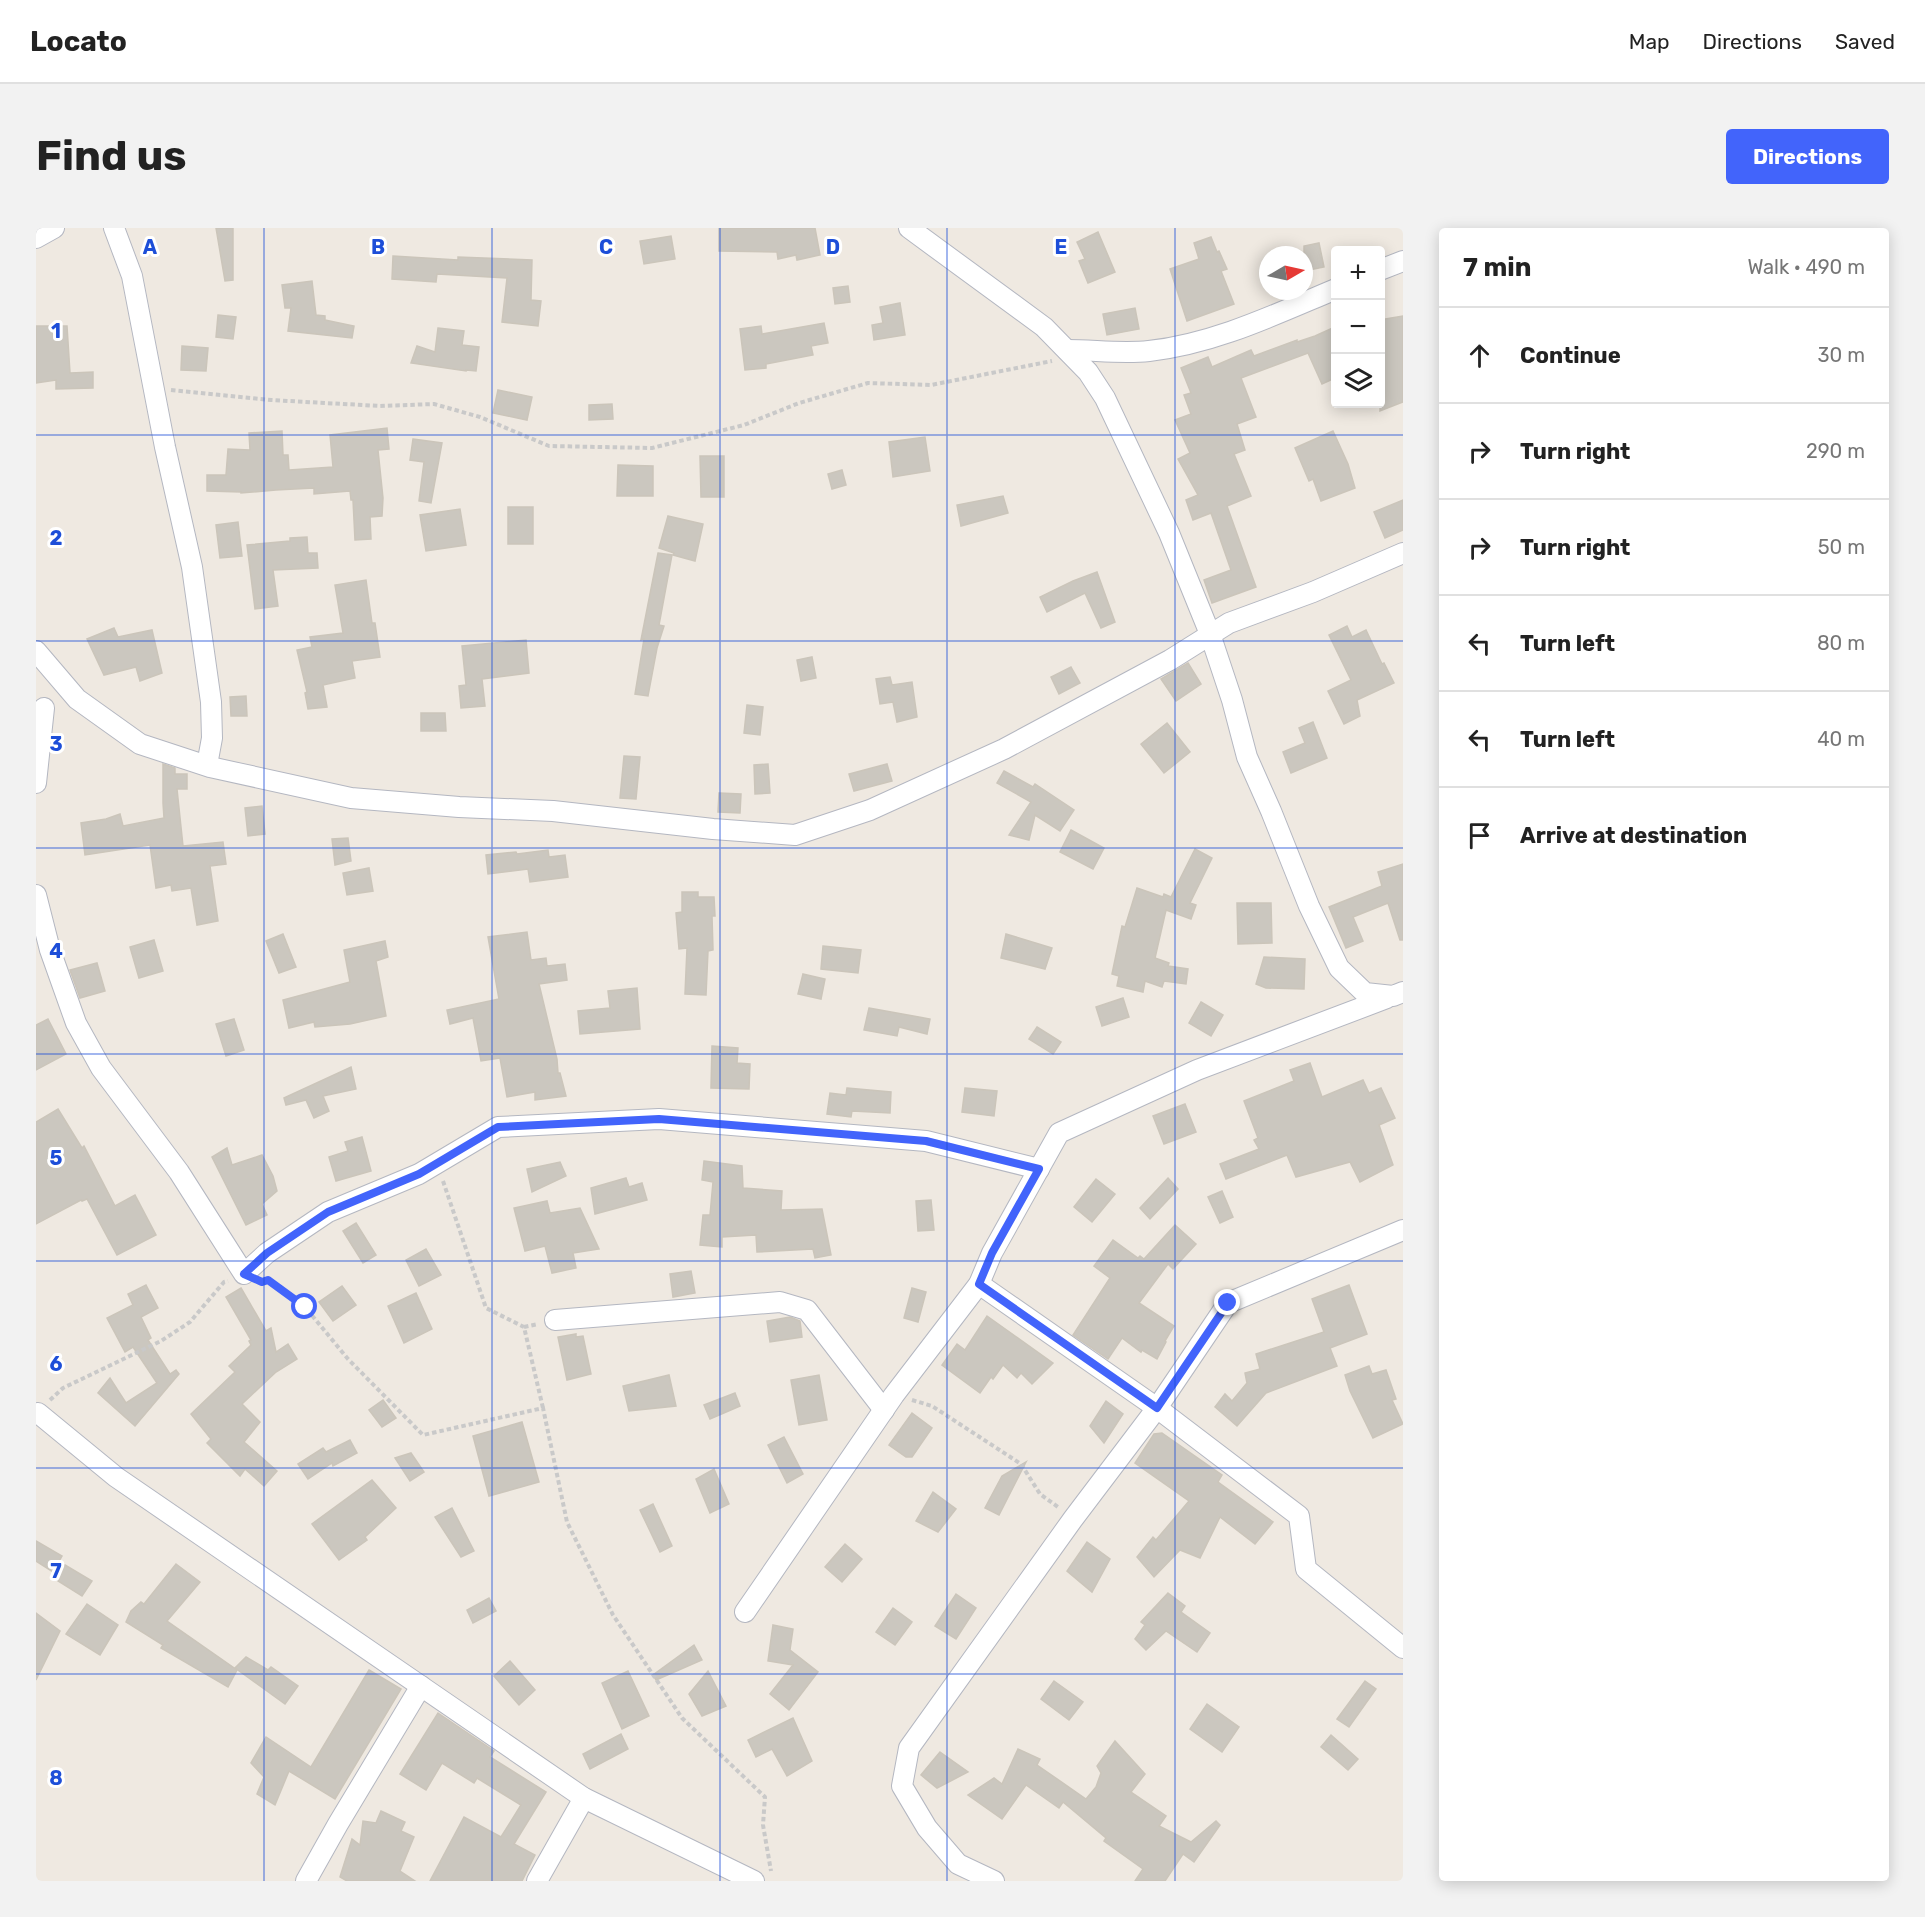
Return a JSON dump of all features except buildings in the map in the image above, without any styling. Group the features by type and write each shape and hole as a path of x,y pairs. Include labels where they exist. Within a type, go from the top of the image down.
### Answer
{"street":[{"path":"36,238 54,228"},
{"path":"114,228 132,276 192,567 211,702 212,738 207,765"},
{"path":"909,228 1044,327 1088,372 1105,398 1169,533 1210,634 1232,700 1247,757 1309,906 1339,968 1365,993 1398,994"},
{"path":"1385,268 1403,261"},
{"path":"1070,354 1147,351 1189,344 1262,319 1331,291"},
{"path":"36,651 77,699 140,744 207,765 351,798 459,807 553,811 713,829 795,835 870,810 1004,748 1170,660 1229,623 1313,592 1403,553"},
{"path":"36,783 40,708 77,699"},
{"path":"36,895 50,950 76,1023 101,1068 179,1172 244,1274 267,1253 328,1212 419,1174 498,1127 659,1119 926,1141 1039,1169"},
{"path":"745,1612 889,1403 979,1284 992,1253 1059,1133 1197,1070 1398,994"},
{"path":"994,1881 958,1864 927,1828 902,1786 909,1748 1073,1519 1157,1408 1228,1303 1403,1230"},
{"path":"979,1284 1157,1408 1299,1516 1306,1569 1403,1647"},
{"path":"555,1320 780,1302 807,1310 889,1403"},
{"path":"37,1412 116,1477 584,1798 754,1881"},
{"path":"306,1881 420,1686"},
{"path":"537,1881 584,1798"}],"path":[{"path":"154,388 271,400 380,406 434,404 480,417 549,446 652,448 744,425 799,403 868,383 931,385 1070,354"},
{"path":"437,1163 486,1308 524,1327 567,1522 613,1614 682,1718 765,1797 763,1826 772,1881"},
{"path":"37,1412 63,1388 161,1341 190,1322 224,1282 244,1274 262,1282 268,1280 305,1307 348,1359 423,1435 543,1408"},
{"path":"889,1403 932,1406 1021,1464 1040,1494 1073,1519"}],"route":[{"path":"305,1307 268,1280 262,1282 244,1274 267,1253 328,1212 419,1174 498,1127 659,1119 926,1141 1039,1169 992,1253 979,1284 1157,1408 1228,1303"}]}
